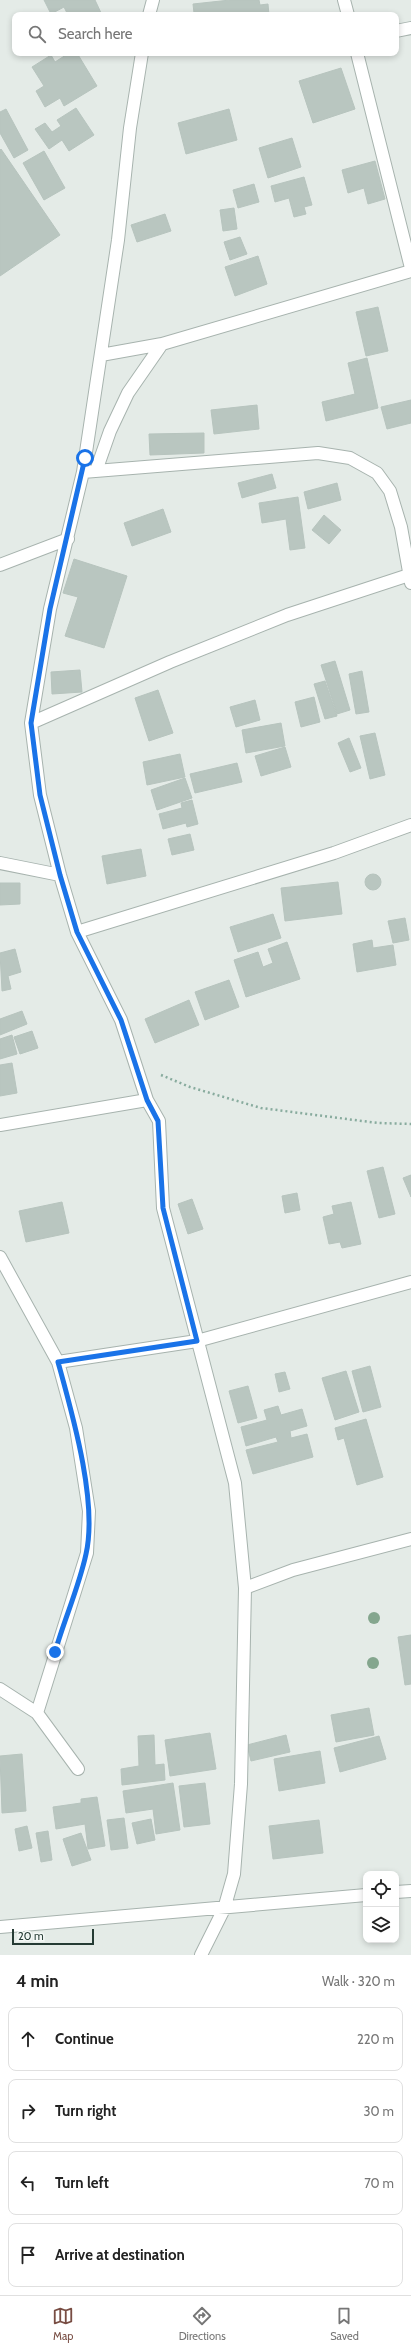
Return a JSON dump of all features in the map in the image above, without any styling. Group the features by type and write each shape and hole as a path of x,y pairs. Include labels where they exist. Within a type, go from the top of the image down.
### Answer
{"street":[{"path":"150,12 153,0"},
{"path":"344,0 347,12"},
{"path":"399,30 411,28"},
{"path":"142,56 130,128 118,240 83,472 50,609 31,723 40,795 60,875 77,932 121,1020 147,1100 158,1121 163,1208 235,1483 245,1588 241,1784 234,1874 224,1909 201,1955"},
{"path":"101,355 162,344 411,270 358,56"},
{"path":"96,471 110,431 128,393 162,344"},
{"path":"31,723 170,662 287,615 410,579 406,526 390,491 377,472 350,458 318,453 199,464 83,472"},
{"path":"0,565 68,539"},
{"path":"77,932 334,853 411,825"},
{"path":"0,863 60,875"},
{"path":"0,1125 147,1100"},
{"path":"0,1258 58,1362 76,1428 89,1511 86,1553 37,1713"},
{"path":"58,1362 197,1341 411,1282"},
{"path":"245,1588 293,1570 411,1539"},
{"path":"0,1689 37,1713 78,1769"},
{"path":"399,1892 411,1891"},
{"path":"0,1927 224,1909 363,1895"}],"path":[{"path":"132,1053 162,1077 261,1108 378,1123 411,1124"}],"building":[{"path":"44,0 95,0 101,12 66,12 64,7 55,12 50,12"},
{"path":"230,0 259,0 260,5 268,4 269,12 194,12 193,4"},
{"path":"49,56 52,56 55,62 64,56 79,56 97,86 64,106 60,98 45,107 36,91 44,86 32,67"},
{"path":"341,68 355,109 313,123 299,81"},
{"path":"76,108 94,135 69,151 62,140 49,149 35,129 45,123 52,132 61,126 57,120"},
{"path":"6,109 28,150 14,158 0,133 0,112"},
{"path":"229,109 237,140 186,154 178,123"},
{"path":"292,138 301,167 268,178 259,148"},
{"path":"1,149 60,235 0,276 0,150"},
{"path":"44,151 65,188 44,200 23,163"},
{"path":"375,161 385,199 368,204 364,188 348,193 342,170"},
{"path":"304,177 312,205 304,207 306,214 294,217 289,198 275,202 271,186"},
{"path":"254,184 259,202 238,208 233,190"},
{"path":"234,208 237,229 223,231 220,210"},
{"path":"165,214 171,231 137,242 131,225"},
{"path":"240,237 247,254 230,260 224,242"},
{"path":"258,256 267,284 235,296 225,267"},
{"path":"378,307 388,351 366,356 356,312"},
{"path":"367,358 378,408 326,421 322,402 355,394 348,363"},
{"path":"411,400 411,423 387,429 381,407"},
{"path":"257,405 259,429 214,434 211,410"},
{"path":"204,433 204,453 150,455 149,434"},
{"path":"272,474 276,488 242,498 238,483"},
{"path":"337,483 341,500 308,509 304,492"},
{"path":"298,497 305,548 290,550 286,519 262,523 259,503"},
{"path":"163,509 171,532 132,546 124,523"},
{"path":"324,515 341,530 329,544 312,530"},
{"path":"74,559 127,576 104,648 65,636 78,597 63,593"},
{"path":"335,661 350,710 337,714 321,665"},
{"path":"80,670 82,692 52,694 51,672"},
{"path":"362,671 369,712 356,714 349,674"},
{"path":"325,681 337,716 325,719 314,684"},
{"path":"158,690 173,733 149,741 135,698"},
{"path":"314,697 320,722 301,727 295,702"},
{"path":"255,700 260,720 236,727 230,707"},
{"path":"281,723 285,746 246,753 242,730"},
{"path":"375,733 385,775 370,779 360,736"},
{"path":"349,738 361,768 350,772 338,743"},
{"path":"285,747 291,767 261,776 255,756"},
{"path":"180,754 185,777 147,785 143,762"},
{"path":"237,763 242,782 195,793 190,774"},
{"path":"185,778 192,798 157,810 151,790"},
{"path":"192,800 198,824 187,827 186,823 163,829 159,814 182,808 181,803"},
{"path":"190,834 194,850 172,855 168,839"},
{"path":"141,849 146,876 107,884 102,856"},
{"path":"370,874 376,874 381,879 379,888 376,890 370,890 365,885 365,879"},
{"path":"338,882 342,914 285,921 281,888"},
{"path":"0,883 20,883 20,904 0,905"},
{"path":"273,914 281,938 238,952 230,927"},
{"path":"405,918 409,940 393,943 388,921"},
{"path":"372,940 373,948 393,945 396,965 357,972 353,944"},
{"path":"287,942 300,979 246,997 234,960 258,952 263,967 273,963 268,949"},
{"path":"15,949 21,972 8,976 11,989 2,991 0,953"},
{"path":"229,980 239,1007 205,1020 195,992"},
{"path":"189,1000 199,1025 155,1043 145,1019"},
{"path":"22,1011 27,1024 0,1035 0,1019"},
{"path":"32,1031 38,1048 20,1054 14,1037"},
{"path":"12,1035 17,1054 0,1059 0,1039"},
{"path":"12,1063 17,1093 0,1096 0,1065"},
{"path":"383,1167 395,1214 379,1218 367,1171"},
{"path":"411,1175 411,1197 403,1178"},
{"path":"297,1193 300,1210 285,1213 282,1196"},
{"path":"192,1199 203,1229 188,1234 178,1204"},
{"path":"62,1202 69,1233 26,1242 19,1211"},
{"path":"351,1202 361,1244 342,1248 340,1242 329,1244 323,1217 334,1214 332,1206"},
{"path":"370,1366 381,1407 363,1412 352,1371"},
{"path":"346,1371 359,1412 335,1420 322,1378"},
{"path":"285,1372 290,1389 279,1392 275,1374"},
{"path":"248,1386 257,1418 238,1423 229,1391"},
{"path":"278,1406 281,1415 302,1409 307,1426 290,1431 291,1438 307,1434 313,1457 253,1474 246,1450 278,1442 276,1437 246,1446 241,1427 267,1420 264,1410"},
{"path":"366,1419 383,1477 357,1485 344,1438 338,1440 335,1428"},
{"path":"411,1635 411,1684 405,1685 398,1637"},
{"path":"369,1708 374,1735 336,1742 331,1715"},
{"path":"210,1733 216,1769 170,1776 165,1740"},
{"path":"154,1735 155,1765 164,1764 165,1780 122,1785 121,1769 139,1766 138,1736"},
{"path":"286,1735 290,1752 251,1761 247,1745"},
{"path":"379,1736 386,1759 340,1772 334,1748"},
{"path":"320,1751 325,1783 279,1791 274,1759"},
{"path":"22,1754 26,1811 2,1813 0,1756"},
{"path":"173,1783 180,1830 156,1834 153,1809 126,1813 123,1791"},
{"path":"205,1783 210,1824 184,1827 179,1786"},
{"path":"97,1797 105,1846 88,1849 85,1824 56,1829 53,1807 81,1803 81,1799"},
{"path":"124,1818 128,1848 111,1850 107,1820"},
{"path":"151,1819 155,1840 137,1844 132,1823"},
{"path":"319,1820 323,1853 273,1859 269,1826"},
{"path":"27,1826 32,1848 19,1851 15,1829"},
{"path":"48,1831 52,1860 41,1862 36,1833"},
{"path":"81,1833 91,1860 72,1866 63,1839"}],"route":[{"path":"55,1652 86,1553 89,1511 76,1428 58,1362 197,1341 163,1208 158,1121 147,1100 121,1020 77,932 60,875 40,795 31,723 50,609 68,539 85,458"}]}
